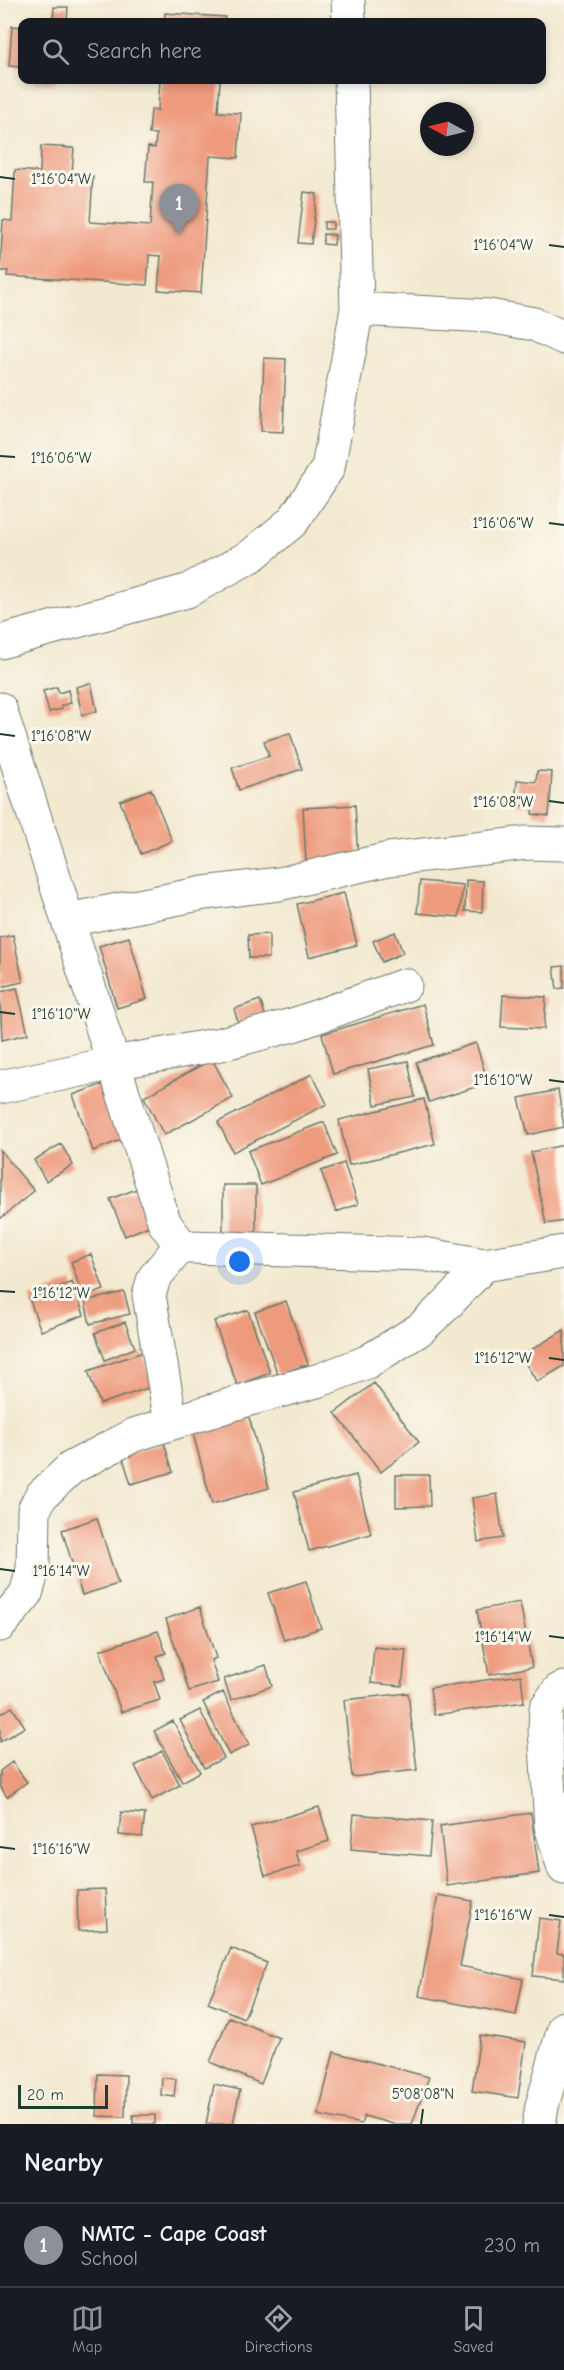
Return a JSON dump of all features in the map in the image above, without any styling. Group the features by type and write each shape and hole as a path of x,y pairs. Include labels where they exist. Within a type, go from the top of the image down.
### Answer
{"street":[{"path":"348,0 349,18"},
{"path":"0,642 187,591 251,556 293,521 327,468 357,309 351,84"},
{"path":"357,309 489,316 534,324 564,338"},
{"path":"0,708 14,798 68,920 165,1224 181,1245"},
{"path":"68,920 204,893 279,884 389,860 526,843 564,844"},
{"path":"0,1087 221,1044 296,1024 405,985"},
{"path":"181,1245 423,1254 484,1265 564,1252"},
{"path":"171,1423 149,1295 154,1278 181,1245"},
{"path":"0,1625 26,1594 33,1569 34,1510 41,1496 71,1468 134,1435 320,1380 367,1362 419,1329 447,1304 484,1265"},
{"path":"564,1688 559,1690 546,1708 545,1729 550,1826 564,1868"},
{"path":"539,2124 564,2028"}],"building":[{"path":"54,7 68,7 67,18 53,18"},
{"path":"165,13 225,17 225,18 164,18"},
{"path":"12,26 18,27 18,67 9,66"},
{"path":"160,84 220,84 218,112 241,113 238,158 210,156 201,293 158,290 161,256 149,255 147,285 7,276 8,271 0,271 3,220 12,221 15,170 40,172 41,146 74,148 72,174 93,176 90,222 150,226 153,182 145,182 148,147 155,148 156,134 149,134 151,109 158,110"},
{"path":"304,192 317,194 311,244 298,243"},
{"path":"324,222 333,222 333,229 324,229"},
{"path":"323,234 335,235 334,245 323,244"},
{"path":"264,358 286,359 283,432 261,431"},
{"path":"91,683 97,711 82,715 76,687"},
{"path":"57,687 59,693 68,690 71,703 61,706 62,709 49,712 43,691"},
{"path":"290,733 302,769 239,790 232,768 269,756 264,741"},
{"path":"537,771 552,772 549,816 532,814 533,806 515,805 517,780 536,782"},
{"path":"151,789 172,841 141,854 120,801"},
{"path":"355,805 358,860 306,863 303,808"},
{"path":"466,880 483,881 482,912 465,911"},
{"path":"420,881 463,885 459,917 417,913"},
{"path":"344,893 357,945 309,957 297,904"},
{"path":"395,932 403,953 382,962 373,941"},
{"path":"269,934 269,958 249,958 248,935"},
{"path":"13,935 23,982 0,987 0,938"},
{"path":"129,937 147,999 117,1008 99,946"},
{"path":"564,966 564,988 557,989 554,967"},
{"path":"17,988 28,1034 2,1040 0,992"},
{"path":"503,995 546,997 544,1029 501,1027"},
{"path":"260,1000 269,1026 242,1035 234,1009"},
{"path":"423,1004 434,1045 333,1074 322,1034"},
{"path":"476,1043 488,1083 429,1102 416,1062"},
{"path":"212,1059 233,1098 164,1135 144,1097"},
{"path":"408,1061 415,1097 375,1105 368,1069"},
{"path":"312,1074 327,1104 233,1152 218,1122"},
{"path":"103,1084 123,1139 93,1151 73,1095"},
{"path":"558,1090 564,1127 528,1135 519,1098"},
{"path":"424,1099 435,1144 349,1165 339,1120"},
{"path":"324,1122 337,1155 261,1185 248,1151"},
{"path":"61,1144 73,1165 46,1181 34,1160"},
{"path":"564,1145 564,1221 546,1224 531,1152"},
{"path":"0,1150 34,1191 0,1219"},
{"path":"344,1163 358,1204 336,1212 321,1171"},
{"path":"223,1185 256,1185 256,1235 223,1235"},
{"path":"142,1187 156,1223 125,1236 110,1199"},
{"path":"91,1254 104,1290 83,1297 71,1262"},
{"path":"72,1282 84,1315 41,1331 29,1298"},
{"path":"124,1292 130,1314 90,1324 85,1301"},
{"path":"286,1301 308,1364 278,1375 255,1312"},
{"path":"248,1310 270,1373 237,1385 214,1321"},
{"path":"125,1322 135,1348 105,1360 95,1333"},
{"path":"564,1330 564,1366 537,1382 521,1356"},
{"path":"143,1352 154,1386 100,1404 88,1371"},
{"path":"374,1383 419,1442 381,1472 335,1413"},
{"path":"248,1414 269,1488 212,1504 192,1430"},
{"path":"164,1443 173,1472 131,1484 122,1455"},
{"path":"356,1475 371,1534 309,1551 294,1492"},
{"path":"396,1475 429,1475 430,1506 396,1507"},
{"path":"497,1494 503,1538 478,1542 472,1498"},
{"path":"97,1518 118,1584 82,1595 62,1530"},
{"path":"306,1581 321,1628 284,1640 268,1593"},
{"path":"520,1602 532,1667 489,1675 477,1610"},
{"path":"200,1607 216,1658 211,1660 218,1682 189,1691 166,1619"},
{"path":"158,1631 166,1653 157,1656 164,1679 154,1682 160,1700 121,1712 100,1650"},
{"path":"374,1647 406,1650 402,1686 371,1683"},
{"path":"266,1665 272,1686 231,1700 224,1679"},
{"path":"521,1675 524,1702 434,1715 430,1688"},
{"path":"223,1692 249,1745 229,1755 203,1702"},
{"path":"408,1693 417,1770 352,1777 344,1700"},
{"path":"12,1707 25,1727 0,1742 0,1715"},
{"path":"200,1710 224,1758 204,1768 180,1720"},
{"path":"173,1721 200,1772 182,1782 154,1731"},
{"path":"162,1751 180,1785 152,1800 135,1766"},
{"path":"12,1762 27,1782 7,1797 0,1786 0,1771"},
{"path":"319,1807 329,1841 296,1851 300,1866 265,1876 251,1827"},
{"path":"121,1812 145,1814 142,1837 119,1835"},
{"path":"531,1813 539,1873 447,1886 440,1826"},
{"path":"354,1814 432,1821 429,1856 351,1849"},
{"path":"105,1889 107,1929 78,1931 77,1890"},
{"path":"438,1895 473,1901 460,1966 523,1979 516,2015 419,1996"},
{"path":"539,1918 561,1921 557,1953 564,1954 564,1979 533,1976"},
{"path":"231,1948 267,1963 244,2018 208,2003"},
{"path":"229,2017 279,2038 261,2084 210,2062"},
{"path":"480,2035 526,2042 518,2098 472,2091"},
{"path":"334,2052 429,2077 412,2124 393,2124 364,2116 361,2124 318,2115"},
{"path":"98,2074 126,2075 125,2117 97,2116"},
{"path":"162,2078 176,2079 174,2097 161,2095"},
{"path":"214,2084 240,2090 233,2124 206,2124"},
{"path":"133,2115 155,2115 155,2124 133,2124"}],"place":[{"name":"NMTC - Cape Coast","path":"179,234"}]}
